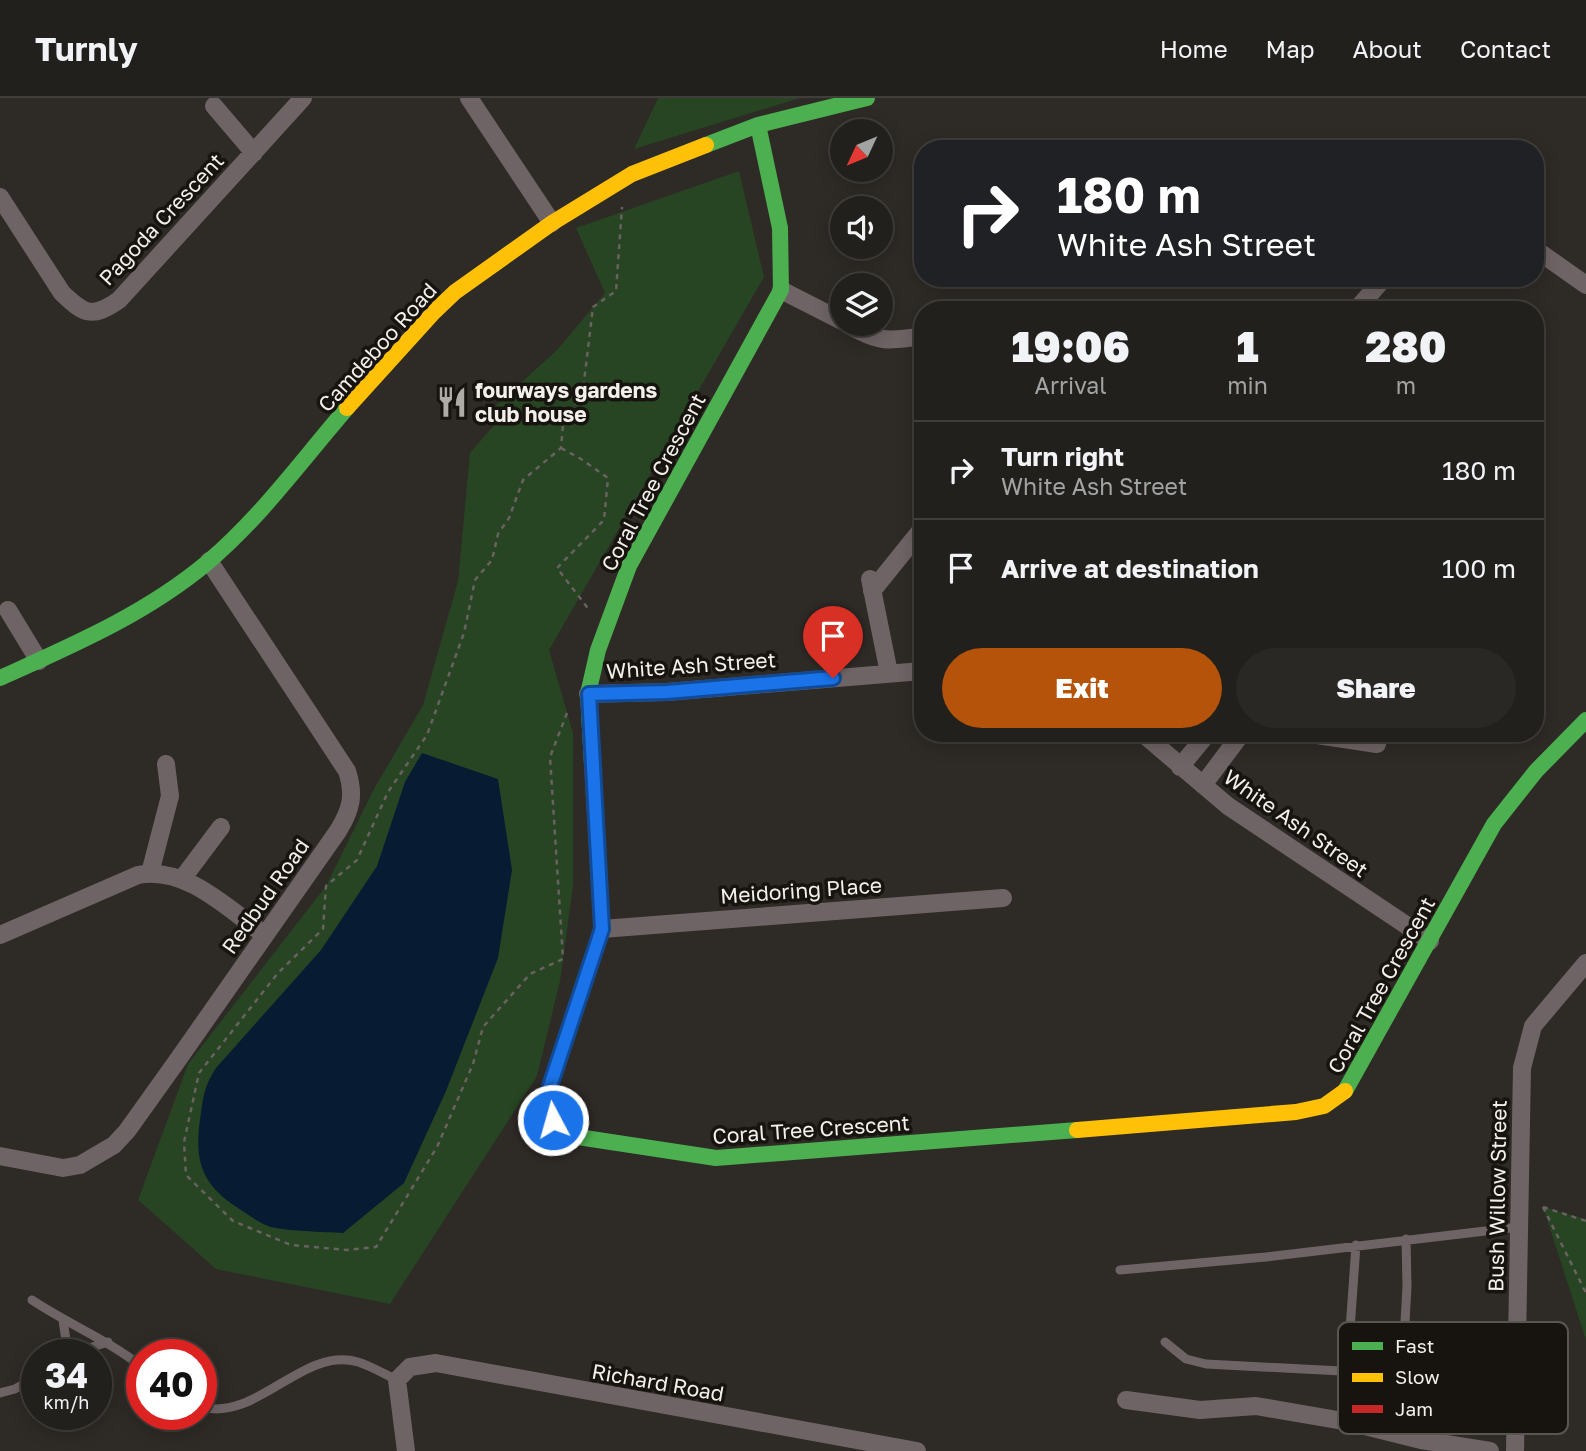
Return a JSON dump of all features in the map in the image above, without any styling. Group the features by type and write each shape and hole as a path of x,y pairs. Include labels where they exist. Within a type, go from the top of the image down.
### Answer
{"street":[{"name":"Pagoda Crescent","path":"0,197 62,293 76,306 89,312 104,311 118,300 303,98"},
{"path":"469,98 552,223"},
{"name":"Camdeboo Road","path":"0,678 108,629 151,604 209,561 270,500 434,312 456,292 552,223 632,174 758,125 867,98"},
{"path":"214,106 254,153"},
{"name":"Coral Tree Crescent","path":"758,125 780,228 781,290 629,566 598,650 589,694 602,929 549,1089 547,1109 561,1130 578,1137 716,1158 1262,1116 1324,1107 1341,1097 1348,1089 1494,824 1508,804 1586,720"},
{"path":"1544,255 1586,285"},
{"path":"1364,301 1376,287"},
{"path":"781,290 830,315"},
{"path":"870,336 884,341 914,337"},
{"path":"888,673 871,585 914,538"},
{"name":"Redbud Road","path":"0,1156 63,1168 80,1165 114,1145 177,1061 343,824 352,803 352,786 347,771 209,561"},
{"path":"8,610 39,661"},
{"name":"White Ash Street","path":"589,694 667,692 914,671"},
{"name":"White Ash Street","path":"1152,742 1228,806 1294,853 1430,942"},
{"path":"1180,766 1200,742"},
{"path":"1203,785 1235,742"},
{"path":"1364,742 1377,744"},
{"path":"150,873 170,796 166,764"},
{"path":"182,879 220,827"},
{"path":"0,935 138,876 161,873 182,879 201,889 265,935"},
{"name":"Meidoring Place","path":"602,929 1003,898"},
{"name":"Bush Willow Street","path":"1517,1322 1522,1068 1525,1052 1533,1026 1586,963"},
{"name":"Richard Road","path":"397,1380 410,1367 436,1363 917,1451"},
{"path":"397,1380 406,1451"},
{"path":"1126,1400 1200,1410 1256,1406 1338,1420"},
{"path":"1397,1434 1490,1451"}],"lane":[{"path":"1120,1269 1266,1257 1519,1227"},
{"path":"1405,1322 1406,1239"},
{"path":"1351,1322 1356,1245"},
{"path":"32,1300 63,1320 102,1339"},
{"path":"63,1320 66,1339"},
{"path":"1165,1342 1186,1359 1206,1363 1338,1371"},
{"path":"217,1409 232,1409 316,1366 331,1362 357,1362 397,1380"},
{"path":"0,1393 21,1385"}],"path":[{"path":"567,712 550,757 563,959 530,974 483,1027 473,1064 437,1147 376,1247 347,1250 291,1245 233,1221 186,1175 184,1142 198,1073 278,973 323,929 326,886 357,860 388,792 427,735 464,633 475,580 492,560 498,534 509,518 523,480 561,447 563,425 583,390 593,307 617,291 620,213 624,200"},
{"path":"561,447 582,458 608,478 604,520 557,568 590,611"},
{"path":"1586,1221 1543,1207 1586,1293"}],"green space":[{"path":"658,98 800,98 634,149"},
{"path":"739,171 764,277 549,650 573,733 573,886 560,981 537,1076 390,1304 216,1269 138,1200 188,1064 326,886 374,789 423,705 458,581 470,453 501,417 492,409 557,350 605,293 576,228"},
{"path":"1543,1207 1586,1219 1586,1340"}],"water":[{"path":"422,753 498,779 512,870 498,958 446,1091 404,1183 343,1233 274,1228 229,1202 209,1182 203,1171 198,1145 206,1089 216,1068 321,950 377,866 405,782"}],"traffic: fast":[{"path":"706,145 758,125 867,98"},
{"path":"592,764 588,694 598,650 629,566 781,290 780,228 758,125"},
{"path":"0,678 108,627 184,581 246,526 347,408"},
{"path":"1345,1091 1494,824 1536,771 1586,720"},
{"path":"588,970 548,1099 553,1119 562,1129 578,1137 716,1158 1077,1130"}],"traffic: slow":[{"path":"347,408 455,292 552,223 632,174 706,145"},
{"path":"1077,1130 1296,1112 1324,1106 1345,1091"}],"traffic: jam":[{"path":"588,970 602,929 592,764"}],"place":[{"name":"fourways gardens club house","path":"452,402"}],"route":[{"path":"553,1120 547,1109 549,1089 602,929 589,694 667,692 833,678"}]}
